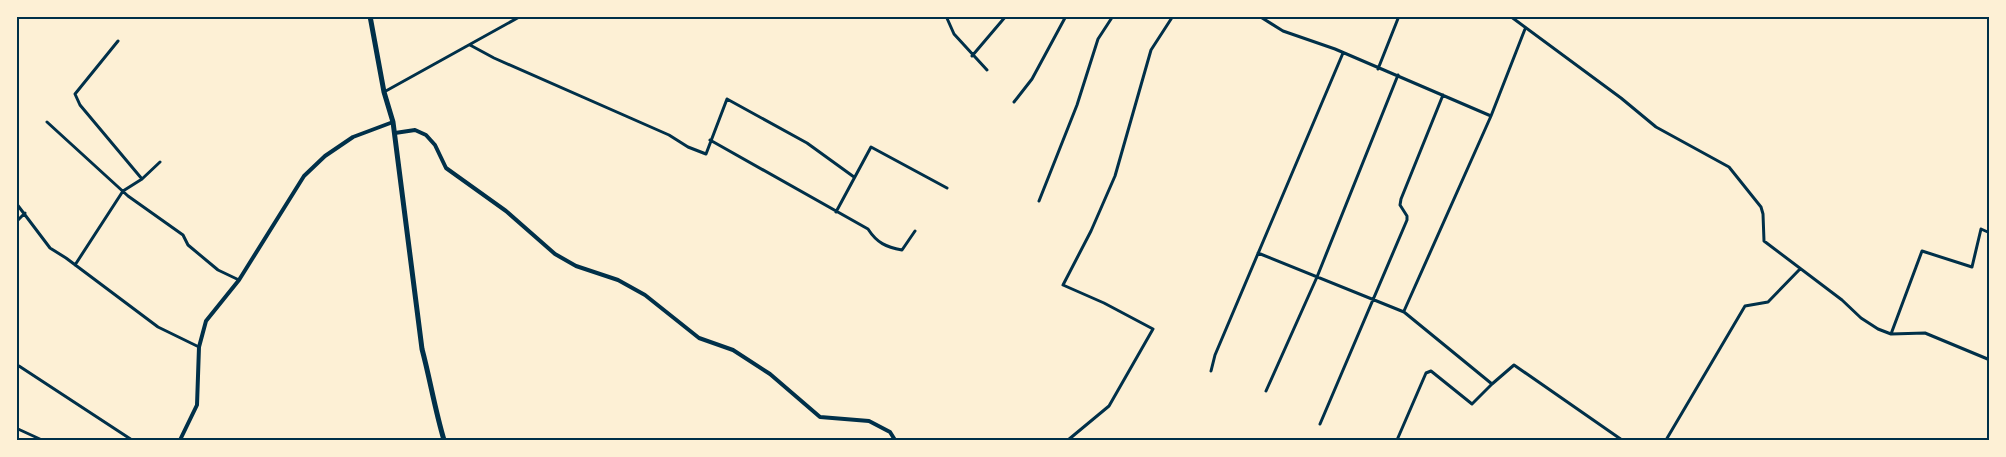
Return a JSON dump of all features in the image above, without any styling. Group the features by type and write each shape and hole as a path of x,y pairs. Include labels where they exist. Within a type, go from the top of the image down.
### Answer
{"main road":[{"path":"370,16 384,92 395,133 422,349 444,441"}],"street":[{"path":"384,92 521,16"},
{"path":"946,16 954,34 987,70"},
{"path":"972,56 1005,16"},
{"path":"1014,102 1032,79 1066,16"},
{"path":"1039,201 1077,105 1098,39 1113,16"},
{"path":"1068,441 1109,406 1153,329 1104,303 1063,285 1091,231 1115,176 1151,50 1173,16"},
{"path":"1259,16 1283,31 1398,75 1491,116"},
{"path":"1378,69 1399,16"},
{"path":"1510,16 1656,127 1729,167 1761,207 1764,241 1842,300 1861,318 1891,334 1925,333 1989,360"},
{"path":"1404,312 1491,116 1525,29"},
{"path":"118,41 75,94 80,105 142,179"},
{"path":"470,45 706,154 727,99 807,143 854,177"},
{"path":"1211,371 1215,355 1343,53"},
{"path":"1266,391 1317,277 1398,75"},
{"path":"1320,424 1407,220 1400,205 1401,199 1443,95"},
{"path":"47,122 123,191 183,235 188,245 218,270 239,280"},
{"path":"180,441 197,405 199,347 206,321 239,280 304,176 325,156 353,137 393,122"},
{"path":"395,133 415,130 426,135 435,145 446,168 506,211 555,254 576,266 618,280 645,295 699,338 733,351 770,374 820,417 869,421 890,432 895,441"},
{"path":"710,140 868,229 875,240 887,247 902,250 915,231"},
{"path":"836,212 871,147 947,188"},
{"path":"75,265 123,191 142,179 160,162"},
{"path":"16,203 50,248 158,327 199,347"},
{"path":"16,222 25,213"},
{"path":"1891,334 1922,251 1972,267 1981,229 1989,233"},
{"path":"1258,253 1404,312 1492,384"},
{"path":"1666,441 1745,306 1768,302 1800,269"},
{"path":"1397,441 1426,372 1431,371 1472,404 1512,365 1517,366 1623,441"},
{"path":"19,366 132,441"},
{"path":"18,429 42,441"}]}
